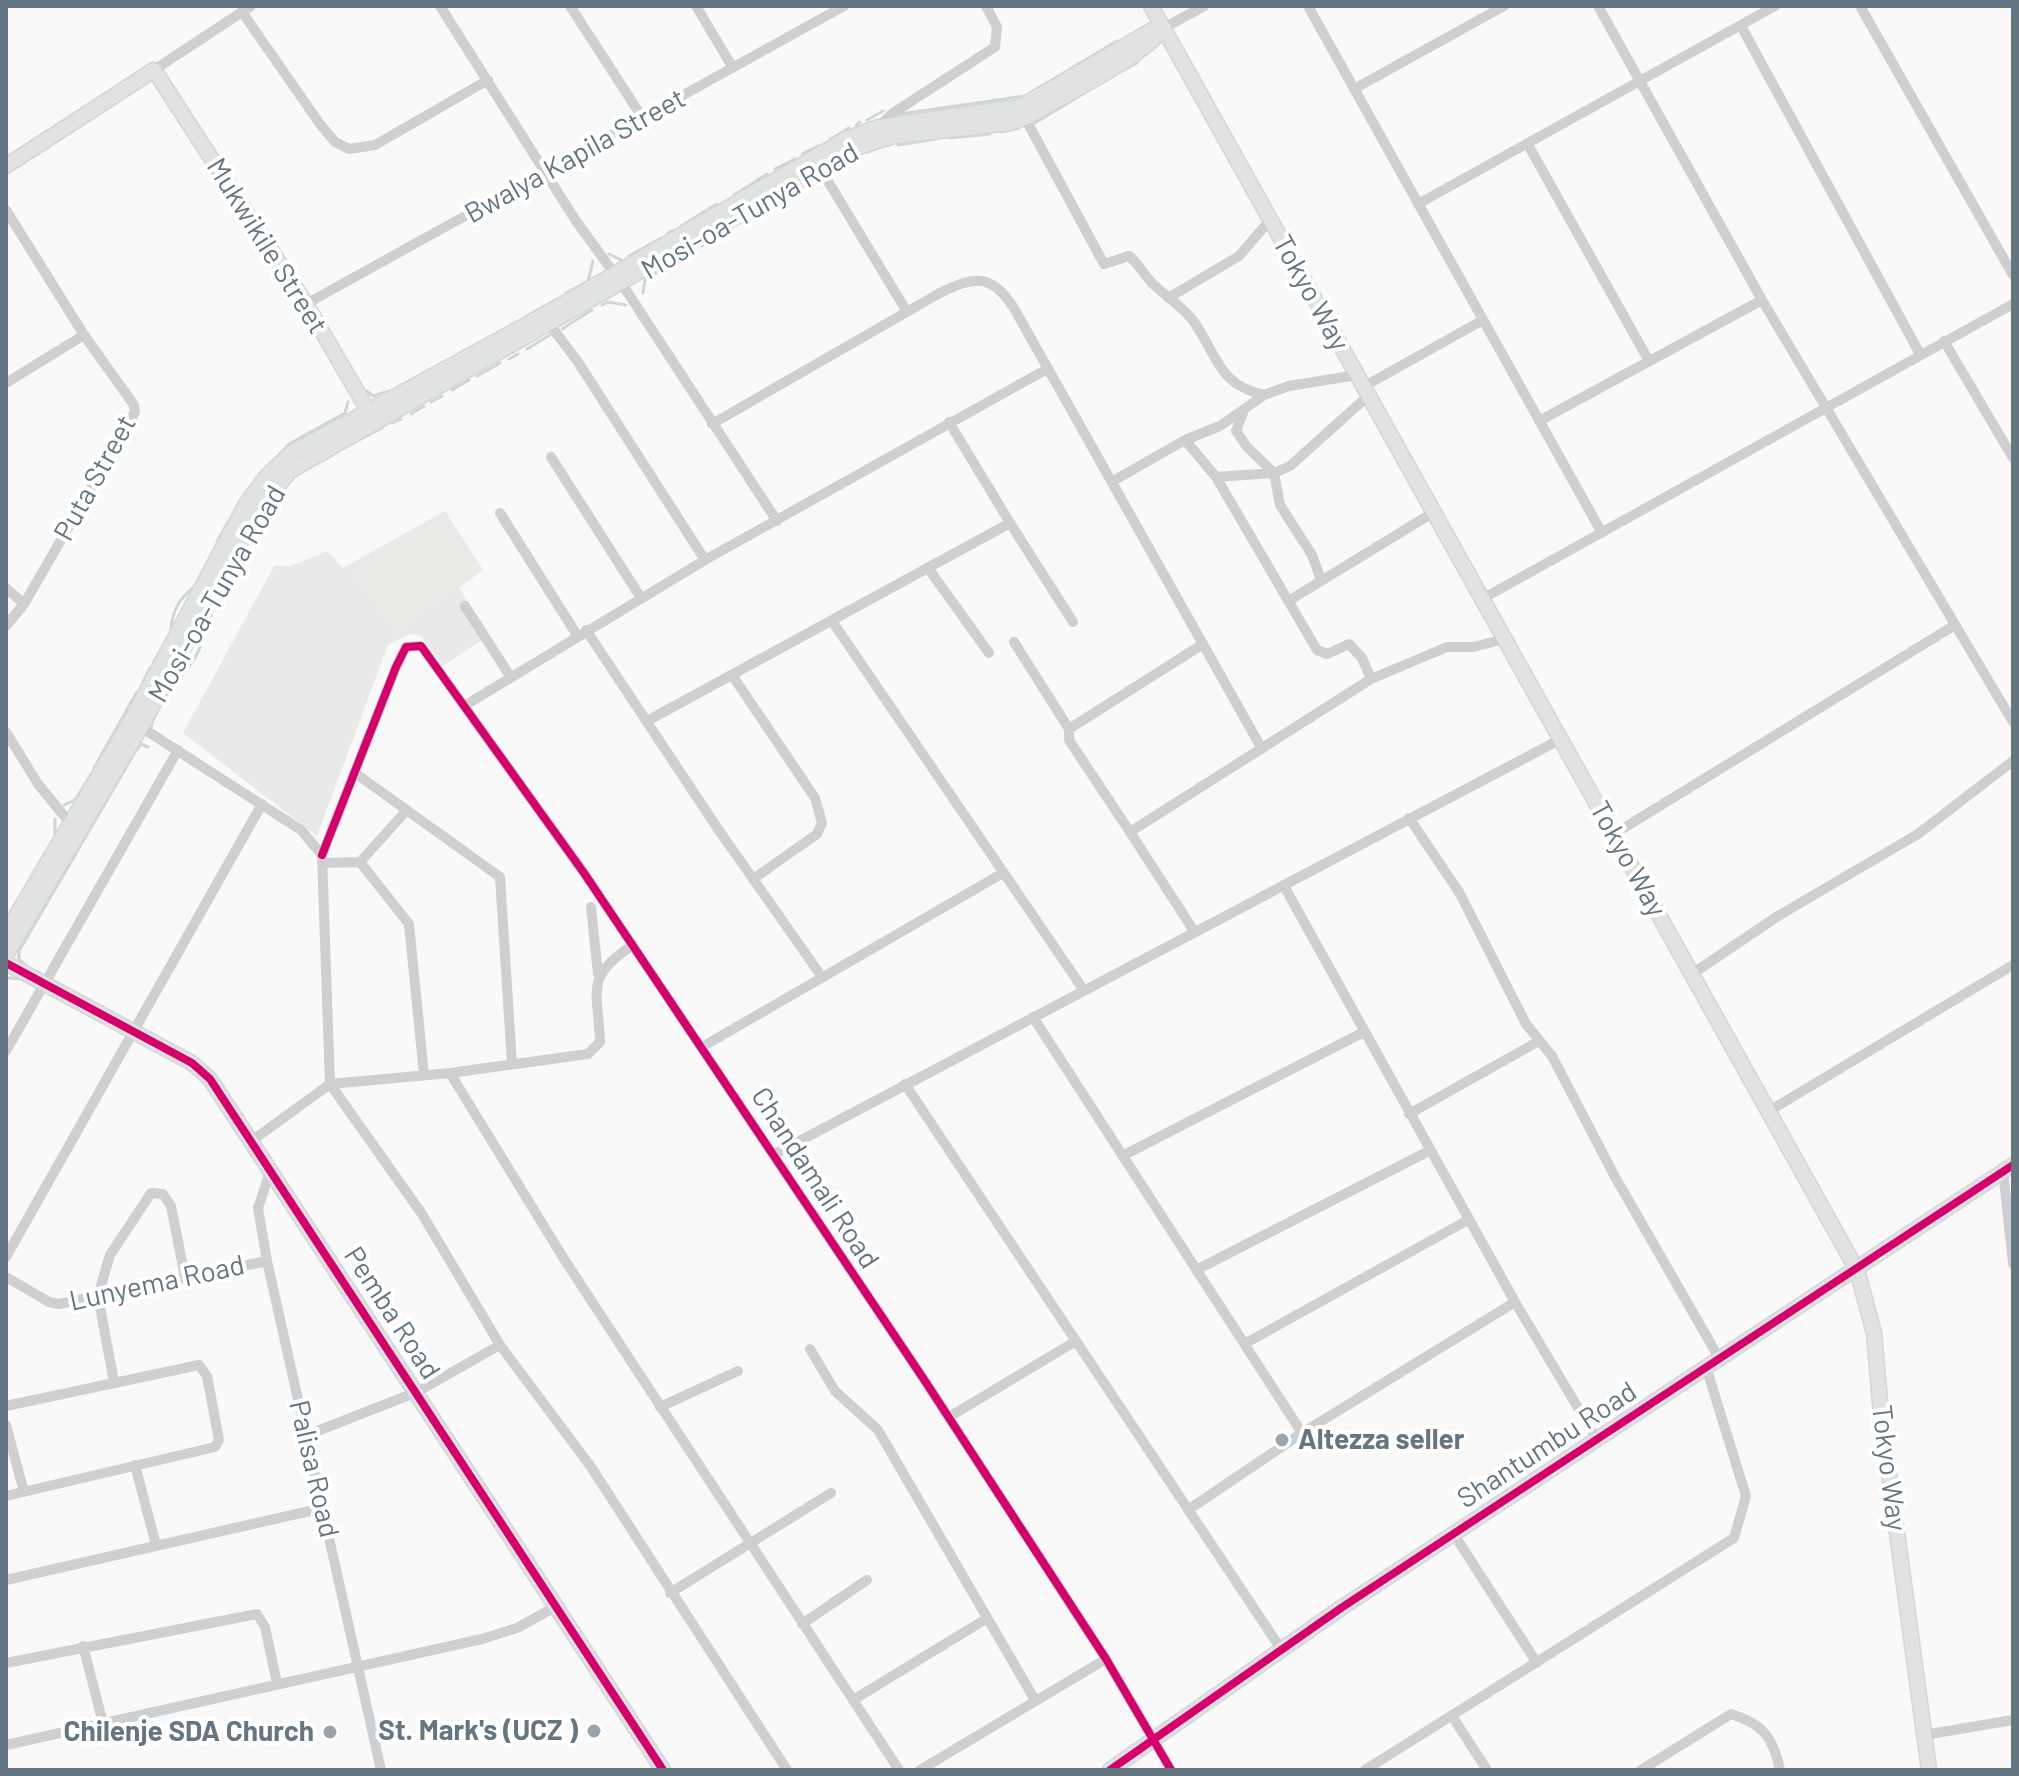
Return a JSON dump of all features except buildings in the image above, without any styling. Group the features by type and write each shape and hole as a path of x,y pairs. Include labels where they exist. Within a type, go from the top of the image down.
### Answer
{"main road":[{"name":"Tokyo Way","path":"1149,6 1857,1270 1874,1333 1881,1414 1929,1770"},
{"path":"1135,40 1146,24 1149,6"},
{"name":"Mosi-oa-Tunya Road","path":"372,417 550,325 814,157 877,133 1020,107 1135,40 1164,28"},
{"name":"Mosi-oa-Tunya Road","path":"6,955 258,510 280,481 311,456 372,417 820,168 877,133 1025,118 1131,56 1155,39 1164,28"},
{"path":"1131,56 1156,48 1180,57"},
{"path":"6,166 154,70"},
{"name":"Mukwikile Street","path":"154,70 306,304 372,417"},
{"name":"Mosi-oa-Tunya Road","path":"6,933 76,829"},
{"name":"Pemba Road","path":"6,963 135,1031 202,1071 253,1140 663,1770"},
{"name":"Shantumbu Road","path":"1110,1770 1453,1533 2008,1168"}],"street":[{"path":"440,6 545,173 777,521"},
{"path":"570,6 642,117"},
{"path":"696,6 733,68"},
{"name":"Bwalya Kapila Street","path":"306,304 844,6"},
{"path":"877,133 893,113 995,47 997,27 986,6"},
{"path":"1164,28 1204,6"},
{"path":"1308,6 1602,533"},
{"path":"1354,89 1504,6"},
{"path":"1598,6 1637,81 1762,300 2013,722"},
{"path":"1418,204 1775,6"},
{"path":"1860,6 2013,275"},
{"path":"154,70 246,9 320,124 335,142 349,149 375,145 488,80"},
{"path":"1741,26 1920,354"},
{"path":"1025,118 1104,264 1129,256 1193,320 1224,376 1250,392 1264,395"},
{"path":"1527,143 1649,361"},
{"path":"820,168 907,312"},
{"name":"Puta Street","path":"6,210 84,335 134,405 135,412 24,604 6,626"},
{"path":"1168,298 1239,256 1270,220"},
{"path":"712,424 958,284 972,279 984,281 1006,296 1262,749"},
{"path":"1539,421 1762,300"},
{"path":"1482,599 2013,304"},
{"path":"1216,477 1274,473 1290,466 1316,445 1363,386 1483,320"},
{"path":"550,325 578,362 705,560"},
{"path":"6,383 84,335"},
{"path":"1944,341 2013,458"},
{"path":"464,706 581,632 705,560 1047,369"},
{"path":"1113,481 1185,440 1220,426 1264,395 1289,386 1363,386"},
{"path":"1245,407 1236,431 1247,447 1274,473 1280,505 1312,555 1321,580"},
{"path":"949,422 1073,622"},
{"path":"1185,440 1216,477 1322,654 1349,644 1362,658 1371,679"},
{"path":"551,457 641,598"},
{"path":"1290,600 1434,512"},
{"path":"500,513 822,977"},
{"path":"647,721 1010,523"},
{"path":"928,568 989,653"},
{"path":"6,588 24,604"},
{"path":"465,606 510,676"},
{"path":"832,621 1083,989"},
{"path":"1614,834 1955,625"},
{"path":"1130,832 1371,679 1447,647 1473,647 1505,639"},
{"path":"1014,642 1069,729 1069,740 1194,931"},
{"name":"Chandamali Road","path":"355,773 406,647 415,644 426,650 702,1047 1106,1659 1171,1770"},
{"path":"1069,729 1203,644"},
{"path":"732,675 815,798 821,817 817,834 753,879"},
{"path":"136,724 301,830 322,859 360,862 409,924 424,1075"},
{"path":"6,732 38,784 76,829"},
{"path":"773,1155 1561,739"},
{"path":"6,1051 178,750"},
{"path":"1692,974 1778,916 1918,834 2013,761"},
{"path":"512,1064 500,877 355,773 322,859 330,1084 351,1108 422,1214 500,1345 591,1467 787,1770"},
{"path":"6,1257 262,804"},
{"path":"360,862 407,810"},
{"path":"1409,818 1459,892 1526,1024 1552,1056 1614,1175 1719,1358"},
{"path":"702,1047 1003,873"},
{"path":"1284,886 1429,1151 1596,1438"},
{"path":"253,1140 330,1084 450,1073 588,1054 596,1049 600,1042 598,976 591,907"},
{"path":"598,976 608,962 633,945"},
{"path":"1769,1111 2013,965"},
{"path":"1033,1017 1302,1433"},
{"path":"1124,1155 1364,1032"},
{"path":"1409,1114 1539,1041"},
{"path":"450,1073 660,1407 899,1770"},
{"path":"905,1084 1281,1649"},
{"path":"1198,1269 1429,1151"},
{"path":"2008,1168 2013,1264"},
{"name":"Palisa Road","path":"271,1169 258,1208 267,1261 381,1770"},
{"path":"114,1382 98,1296 110,1255 151,1193 163,1194 171,1206 185,1277"},
{"path":"1246,1343 1468,1220"},
{"name":"Lunyema Road","path":"6,1277 55,1303 267,1261"},
{"path":"1188,1510 1302,1433 1515,1302"},
{"path":"949,1417 1076,1341"},
{"path":"307,1435 417,1392 500,1345"},
{"path":"810,1349 835,1391 878,1430 1035,1700"},
{"path":"6,1406 199,1365 207,1376 218,1444 6,1496"},
{"path":"1365,1770 1734,1538 1746,1496 1706,1367"},
{"path":"660,1407 738,1371"},
{"path":"6,1425 24,1492"},
{"path":"135,1465 156,1545"},
{"path":"670,1593 831,1493"},
{"path":"6,1580 323,1508"},
{"path":"1453,1533 1537,1663"},
{"path":"802,1624 867,1580"},
{"path":"6,1745 500,1634 555,1607"},
{"path":"6,1663 257,1614 265,1627 277,1683"},
{"path":"853,1700 986,1619"},
{"path":"83,1646 103,1723"},
{"path":"920,1770 1106,1659"},
{"path":"1641,1770 1731,1714 1763,1727 1770,1735 1780,1770"},
{"path":"1452,1716 1487,1770"},
{"path":"1924,1735 2013,1720"}],"shaded area":[{"path":"445,511 483,570 459,588 466,600 460,606 482,640 443,666 420,635 411,634 388,645 317,836 183,733 274,566 291,566 327,551 343,568"},
{"path":"444,517 477,569 397,635 352,573"}],"waterway":[{"path":"900,114 1025,96 1117,41"},
{"path":"1124,70 1137,63"},
{"path":"1035,123 1086,92"},
{"path":"867,120 883,111"},
{"path":"856,125 860,122"},
{"path":"829,140 849,128"},
{"path":"1001,132 1019,128"},
{"path":"950,138 990,134"},
{"path":"898,145 936,139"},
{"path":"802,154 818,146"},
{"path":"867,152 878,148"},
{"path":"844,163 858,156"},
{"path":"775,169 795,159"},
{"path":"734,195 767,174"},
{"path":"781,199 816,179"},
{"path":"681,226 717,204"},
{"path":"754,215 768,206"},
{"path":"702,246 733,227"},
{"path":"667,234 674,230"},
{"path":"629,256 661,238"},
{"path":"681,258 693,251"},
{"path":"609,254 621,260"},
{"path":"566,293 588,281 593,261"},
{"path":"643,293 645,280 670,265"},
{"path":"527,316 557,299"},
{"path":"602,305 608,302 626,305"},
{"path":"562,329 592,310"},
{"path":"527,349 550,335"},
{"path":"509,359 518,354"},
{"path":"477,376 500,363"},
{"path":"452,390 469,380"},
{"path":"367,391 373,396 389,391"},
{"path":"431,402 442,396"},
{"path":"245,493 289,444 345,413 348,402"},
{"path":"411,414 424,406"},
{"path":"391,423 401,419"},
{"path":"355,442 382,428"},
{"path":"249,542 277,498"},
{"path":"217,542 228,522"},
{"path":"218,603 243,553"},
{"path":"171,628 178,605 194,587"},
{"path":"151,728 158,707 197,654 212,612"},
{"path":"154,661 162,648"},
{"path":"142,684 150,668"},
{"path":"94,768 137,692"},
{"path":"28,967 19,959 19,951 135,752 141,744 148,747"},
{"path":"64,805 75,800 90,776"},
{"path":"55,819 55,836"},
{"path":"6,978 22,979"}],"cycle path":[{"path":"322,855 396,667 406,647 421,646 584,873 925,1381 1106,1659 1171,1770"},
{"path":"6,963 192,1063 210,1079 663,1770"},
{"path":"1110,1770 1341,1608 2013,1165"}],"place":[{"name":"Altezza seller","path":"1282,1440"},
{"name":"St. Mark's (UCZ )","path":"594,1731"},
{"name":"Chilenje SDA Church","path":"330,1732"}]}
